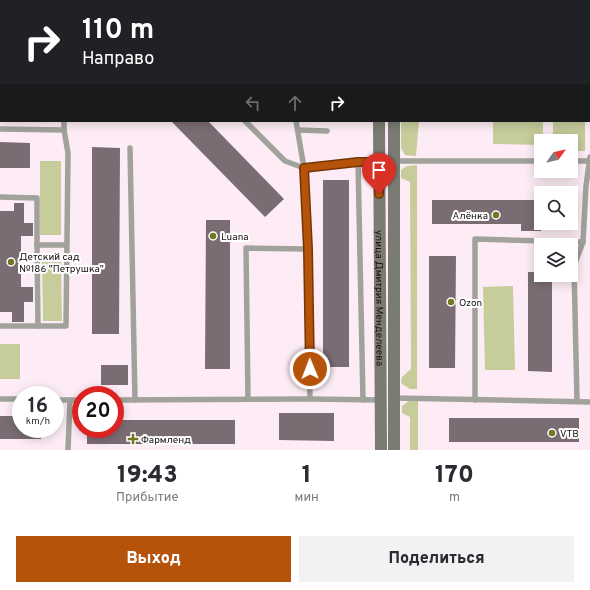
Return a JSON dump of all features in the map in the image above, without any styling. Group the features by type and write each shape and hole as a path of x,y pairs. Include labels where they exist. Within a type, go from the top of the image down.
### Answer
{"street":[{"name":"улица Дмитрия Менделеева","path":"378,122 381,450"},
{"name":"улица Дмитрия Менделеева","path":"394,122 394,450"}],"lane":[{"path":"0,326 66,326 68,153 64,122"},
{"path":"245,122 285,161 304,168 358,162 379,162"},
{"path":"296,122 304,168 308,249 310,399"},
{"path":"0,129 64,130"},
{"path":"298,130 326,131"},
{"path":"130,148 135,400"},
{"path":"577,402 574,266 583,242 586,186 590,157"},
{"path":"393,161 534,161"},
{"path":"578,161 590,161"},
{"path":"358,162 363,400"},
{"path":"0,197 37,198 38,326"},
{"path":"475,400 474,238 583,242"},
{"path":"37,245 66,245"},
{"path":"248,399 246,248 308,249"},
{"path":"394,398 590,402"},
{"path":"0,399 12,399"},
{"path":"64,400 70,400 68,450"},
{"path":"124,400 381,400"}],"green space":[{"path":"401,122 419,122 416,156 405,155 401,148"},
{"path":"493,122 543,122 543,134 534,134 534,145 493,144"},
{"path":"553,122 585,122 585,151 578,151 578,134 553,134"},
{"path":"40,161 61,161 61,235 40,235"},
{"path":"417,165 417,389 410,389 401,383 402,377 411,369 410,182 401,178 401,170 407,166"},
{"path":"42,261 61,261 62,321 43,321"},
{"path":"513,286 515,370 485,370 483,287"},
{"path":"0,344 20,344 20,379 0,379"},
{"path":"410,400 418,400 418,450 410,450 410,417 402,413 402,406"}],"building":[{"path":"172,122 209,122 284,199 265,217"},
{"path":"0,142 30,143 30,168 0,168"},
{"path":"92,147 120,148 119,334 92,334"},
{"path":"323,180 349,180 349,367 323,367"},
{"path":"432,200 534,200 534,230 541,231 521,231 521,224 432,224"},
{"name":"Детский сад №186 \"Петрушка\"","path":"14,203 24,203 24,223 33,223 33,236 21,236 21,287 33,287 33,302 24,302 24,322 12,322 12,312 0,312 0,211 14,211"},
{"path":"206,220 230,220 230,369 205,369"},
{"path":"429,256 456,256 455,368 429,368"},
{"path":"528,272 534,272 534,282 552,282 552,372 528,371"},
{"path":"101,365 128,365 128,385 101,385"},
{"path":"279,413 334,413 334,441 279,440"},
{"path":"0,416 12,416 12,438 41,438 41,439 0,439"},
{"path":"449,418 579,418 579,442 449,442"},
{"path":"124,420 235,420 235,444 87,444 87,438 124,438"}],"place":[{"name":"Алёнка","path":"496,215"},
{"name":"Luana","path":"213,236"},
{"name":"Детский сад №186 \"Петрушка\"","path":"11,262"},
{"name":"Ozon","path":"451,302"},
{"name":"VTB","path":"552,433"},
{"name":"Фармленд","path":"133,439"}],"route":[{"path":"310,369 308,249 304,168 358,162 379,162 379,194"}]}
